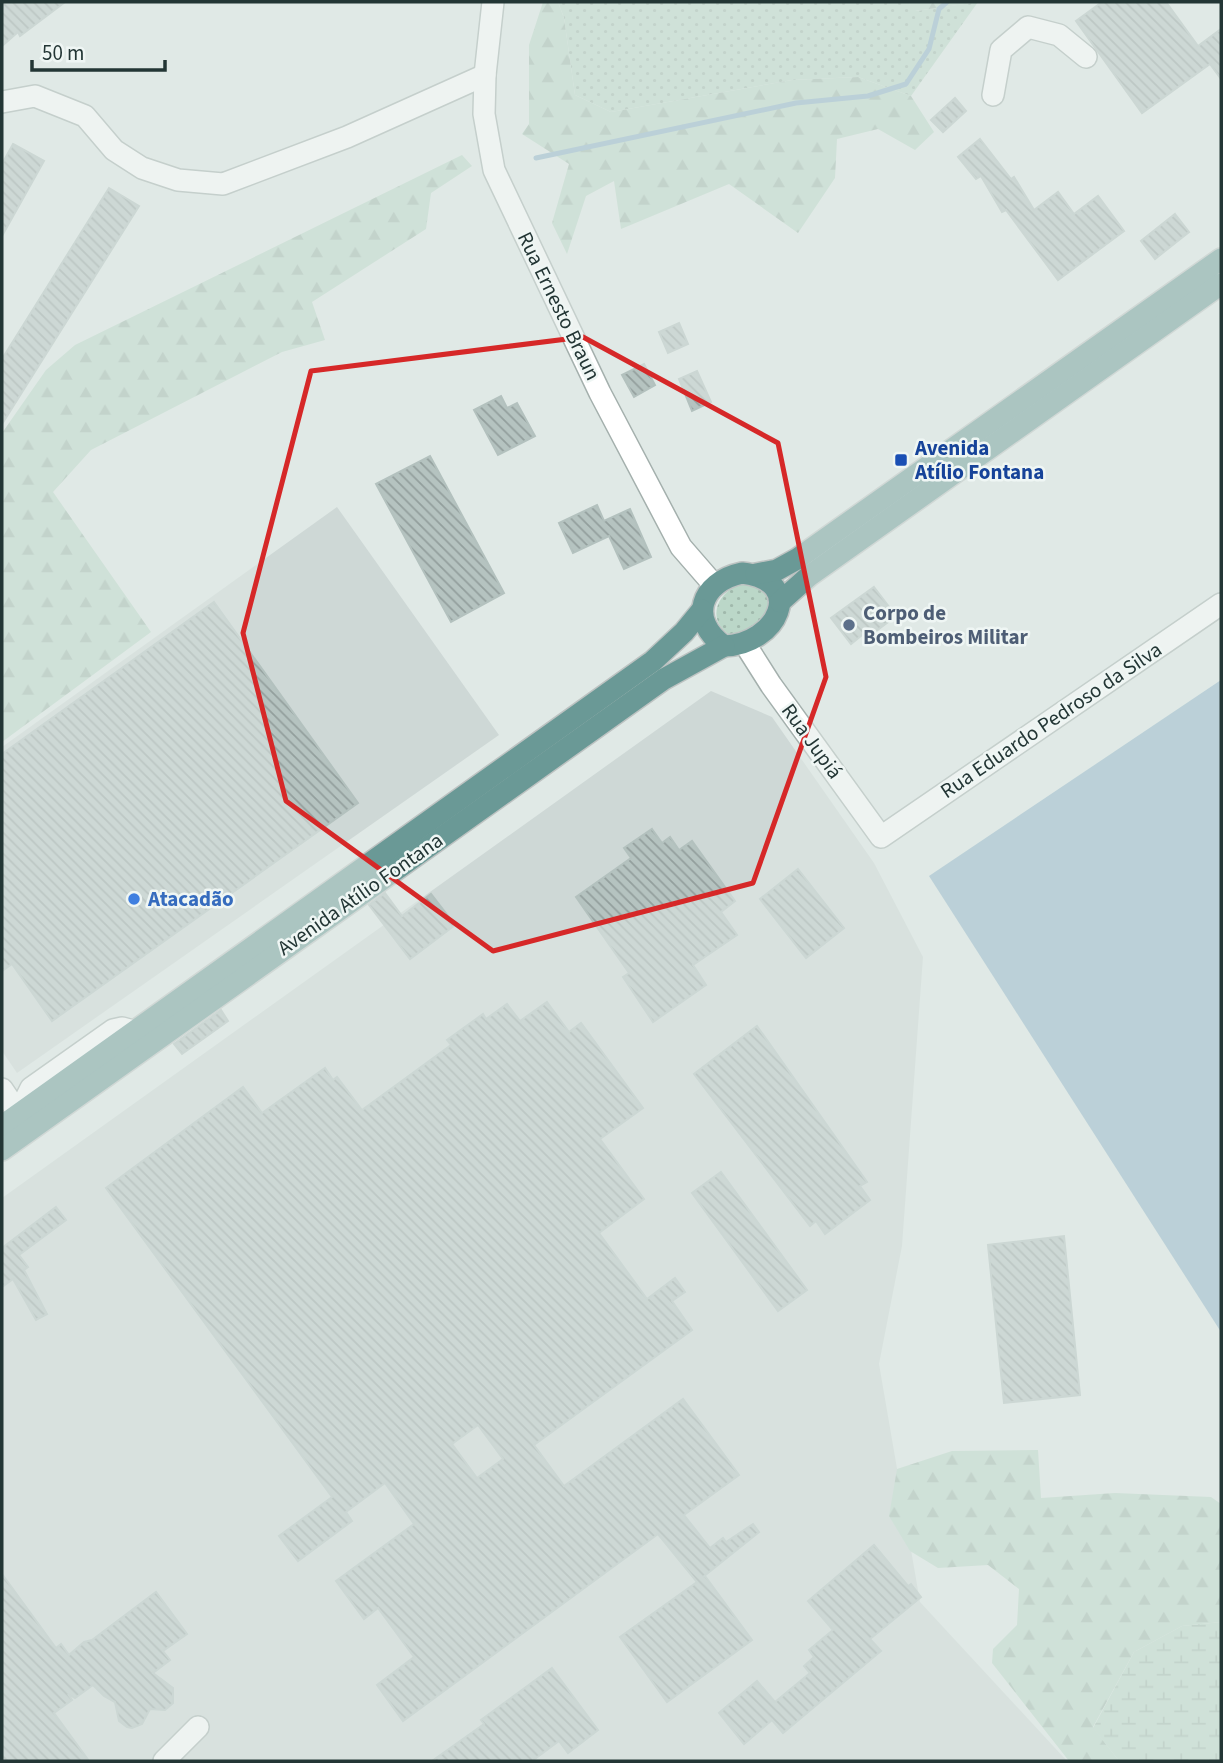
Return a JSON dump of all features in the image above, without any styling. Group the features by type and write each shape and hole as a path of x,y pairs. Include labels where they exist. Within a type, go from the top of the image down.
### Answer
{"main road":[{"path":"1221,259 797,559 777,570 728,576 714,585 702,610 704,625 712,638 734,645 766,630 775,618 780,602 809,576 1221,284"},
{"path":"756,574 768,580 776,589 780,602"},
{"name":"Avenida Atílio Fontana","path":"15,1117 653,662 702,610"},
{"name":"Avenida Atílio Fontana","path":"2,1150 664,679 734,645"}],"street":[{"name":"Rua Ernesto Braun","path":"493,2 485,75 485,125 494,170 600,393 681,547 714,585"},
{"path":"993,95 1001,50 1028,27 1059,35 1086,57"},
{"path":"2,102 35,96 85,116 114,150 142,168 178,180 223,184 347,137 485,75"},
{"name":"Rua Eduardo Pedroso da Silva","path":"881,837 1221,604"},
{"name":"Rua Jupiá","path":"734,645 771,685 881,837"},
{"path":"2,1089 15,1117"},
{"path":"163,1761 198,1727"}],"highlighted area":[{"path":"583,337 778,443 826,677 753,883 493,951 286,801 243,633 311,371"}],"shaded area":[{"name":"Atacadão","path":"337,507 499,735 17,1073 2,1051 2,747"},
{"path":"711,691 772,717 874,863 923,957 902,1246 879,1364 920,1602 1067,1761 2,1761 2,1198"}],"green space":[{"path":"543,2 558,2 564,18 575,95 611,112 792,80 858,77 911,96 934,132 915,150 878,129 837,139 835,178 798,233 729,184 621,229 614,181 586,196 567,254 552,223 569,164 522,134 529,124 529,45"},
{"path":"558,2 908,2 916,11 978,2 911,96 858,77 792,80 611,112 575,95 564,18"},
{"path":"908,2 980,2 915,11"},
{"path":"462,155 472,166 431,193 426,229 312,302 325,340 282,352 91,450 53,492 151,632 2,742 2,433 46,370 75,345"},
{"path":"744,583 766,590 768,599 765,615 747,630 730,635 718,621 718,605 728,591"},
{"path":"1038,1450 1041,1498 1115,1493 1211,1497 1221,1504 1221,1622 1182,1626 1134,1652 1093,1727 1119,1761 1069,1761 992,1663 993,1649 1017,1625 1019,1589 988,1565 938,1568 910,1551 889,1516 897,1469 952,1451"},
{"path":"1221,1622 1221,1761 1119,1761 1093,1728 1134,1652 1182,1626"}],"water":[{"path":"1221,680 1221,1332 929,876"}],"building":[{"path":"2,2 65,2 20,36 18,32 2,46"},
{"path":"1102,2 1166,2 1198,46 1221,29 1221,79 1210,64 1142,113 1076,21"},
{"path":"955,98 966,111 943,132 931,120"},
{"path":"980,139 1011,179 1014,177 1034,210 1058,192 1074,214 1098,196 1124,231 1058,280 1006,210 1002,212 981,176 976,179 958,157"},
{"path":"13,144 44,161 2,236 2,164"},
{"path":"109,188 139,206 2,424 2,359"},
{"path":"1175,214 1189,232 1155,259 1141,241"},
{"path":"679,323 688,344 668,353 659,332"},
{"path":"644,364 655,385 634,397 622,375"},
{"path":"697,371 711,402 692,411 679,379"},
{"path":"501,396 507,408 517,403 535,436 498,455 474,410"},
{"path":"430,456 504,593 451,622 376,484"},
{"path":"597,505 604,521 630,509 651,557 624,569 609,536 573,553 559,523"},
{"path":"874,587 896,616 871,635 867,631 851,644 831,618"},
{"path":"214,602 358,803 52,1021 12,964 2,971 2,754"},
{"path":"652,829 662,843 670,837 679,850 692,841 735,901 721,912 737,935 693,965 706,985 653,1022 623,977 629,973 576,897 631,858 624,848"},
{"path":"798,869 844,928 806,958 760,899"},
{"path":"385,893 402,916 431,894 455,925 410,959 369,905"},
{"path":"547,1002 569,1032 581,1023 643,1108 600,1139 644,1199 599,1233 647,1299 675,1278 685,1292 672,1301 692,1330 534,1445 564,1486 683,1399 739,1475 684,1515 710,1548 723,1538 726,1542 753,1524 759,1532 703,1577 705,1576 752,1640 667,1702 620,1637 697,1582 658,1534 403,1721 377,1685 414,1657 378,1608 364,1619 336,1581 414,1524 385,1483 346,1512 352,1521 298,1561 279,1536 332,1497 106,1188 243,1087 262,1113 325,1068 333,1080 337,1077 362,1110 451,1045 447,1040 483,1014 486,1019 507,1004 520,1021","holes":["478,1425 503,1459 477,1478 452,1444"]},
{"path":"221,1010 228,1021 182,1054 174,1044"},
{"path":"757,1026 867,1182 860,1186 870,1200 825,1234 816,1221 810,1226 694,1074"},
{"path":"721,1172 807,1290 778,1311 692,1193"},
{"path":"56,1207 66,1220 19,1255 28,1267 24,1270 47,1314 36,1320 13,1279 2,1287 2,1248"},
{"path":"1064,1236 1080,1395 1004,1403 988,1245"},
{"path":"874,1545 908,1586 911,1584 921,1597 870,1639 881,1651 783,1733 772,1720 744,1744 719,1713 757,1681 775,1702 810,1673 804,1666 814,1657 809,1650 833,1630 808,1601"},
{"path":"2,1574 56,1648 61,1644 69,1655 156,1592 187,1634 163,1651 170,1660 153,1673 173,1688 173,1703 165,1710 150,1709 142,1724 127,1727 119,1721 115,1702 93,1685 75,1698 68,1694 72,1700 54,1713 89,1761 2,1761"},
{"path":"552,1668 598,1730 568,1753 559,1741 532,1761 432,1761 484,1724 481,1720"}],"waterway":[{"path":"536,158 796,103 868,96 906,84 929,49 939,9 947,2"}],"place":[{"name":"Avenida Atílio Fontana","path":"901,460"},
{"name":"Corpo de Bombeiros Militar","path":"849,625"},
{"name":"Atacadão","path":"134,899"}]}
